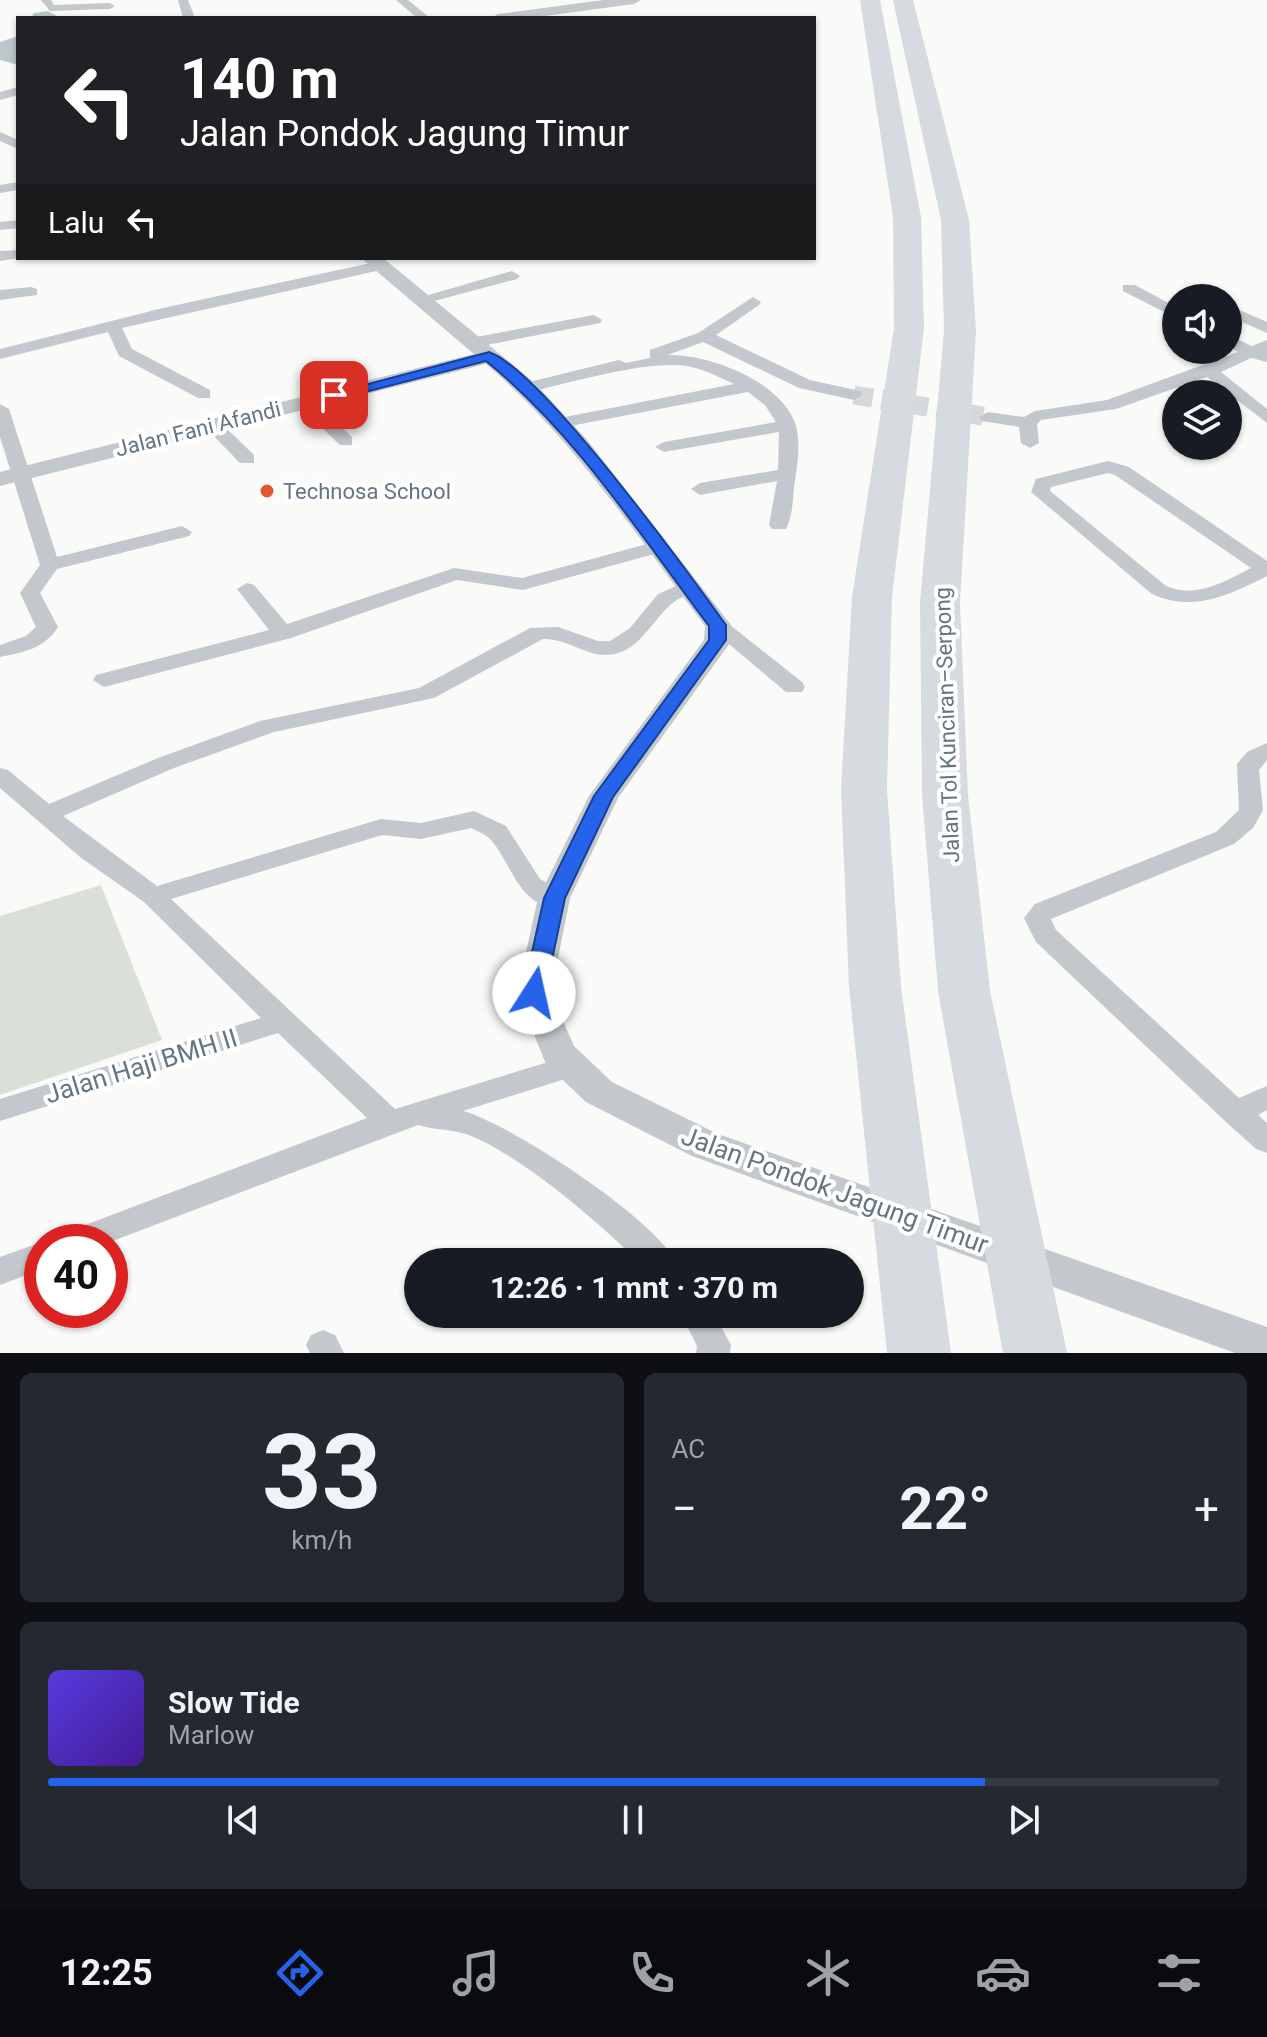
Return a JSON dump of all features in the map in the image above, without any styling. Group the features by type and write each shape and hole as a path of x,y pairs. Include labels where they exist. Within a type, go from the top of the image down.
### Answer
{"highway":[{"path":"870,0 907,217 909,328 872,597 864,789 875,987 919,1353"},
{"name":"Jalan Tol Kunciran–Serpong","path":"903,0 955,220 960,331 940,603 945,795 964,991 1035,1353"}],"street":[{"path":"46,0 50,8 110,8"},
{"path":"401,0 421,16"},
{"path":"513,16 634,0"},
{"path":"0,354 375,262 527,388 560,423 718,625 794,687"},
{"path":"419,300 512,276"},
{"path":"1129,288 1162,306"},
{"path":"0,295 31,292"},
{"path":"527,388 654,355 704,336 753,302"},
{"path":"1242,316 1267,328"},
{"path":"480,350 594,320"},
{"path":"113,325 125,352 204,394"},
{"path":"704,336 805,384 854,395"},
{"path":"1242,345 1263,353"},
{"name":"Jalan Fani Afandi","path":"10,476 306,403 480,350"},
{"path":"988,417 1028,423 1041,414 1110,405 1263,353"},
{"path":"607,371 674,360 717,368 777,408 787,425 779,525"},
{"path":"1209,371 1267,418"},
{"path":"560,423 747,387"},
{"path":"306,403 346,441"},
{"path":"0,409 10,476 50,565"},
{"path":"1028,423 1030,443"},
{"path":"213,425 247,459"},
{"path":"664,447 787,425"},
{"path":"1108,467 1116,469 1266,569 1197,598 1169,597 1040,492 1040,487 1043,483 1108,467"},
{"path":"700,489 785,474"},
{"path":"0,651 37,640 44,633 47,627 30,593 50,565 182,532"},
{"path":"104,680 283,633 454,574 468,572 509,584 523,584 658,547"},
{"path":"46,814 166,763 268,726 426,693 538,633 558,631 597,647 617,646 647,625 666,595 690,586"},
{"path":"247,589 283,633"},
{"name":"Jalan Pondok Jagung Timur","path":"718,625 718,640 604,796 554,898 534,993 559,1054 599,1092 705,1145 1258,1343"},
{"path":"1267,750 1251,758 1246,768 1252,809 1244,823 1225,838 1044,910 1037,918 1045,935 1267,1141"},
{"path":"0,775 89,851 153,896 281,1022 403,1119 453,1119 479,1127 565,1184 643,1248"},
{"path":"153,896 381,827 421,831 474,819 497,832 531,885 554,898"},
{"name":"Jalan Haji BMH II","path":"0,1110 281,1022"},
{"path":"123,1224 403,1119 536,1074 571,1066"},
{"path":"1235,1113 1267,1097"},
{"path":"0,1271 24,1262"},
{"path":"705,1328 714,1345 713,1353"}],"shaded area":[{"path":"101,885 162,1040 0,1095 0,916"}],"waterway":[{"path":"16,45 4,49 3,53 16,56"}],"tunnel":[{"path":"854,395 988,417"}],"place":[{"name":"Technosa School","path":"267,491"}],"route":[{"path":"334,395 489,357 527,388 580,446 718,625 718,640 642,739 604,796 554,898 534,993"}]}
